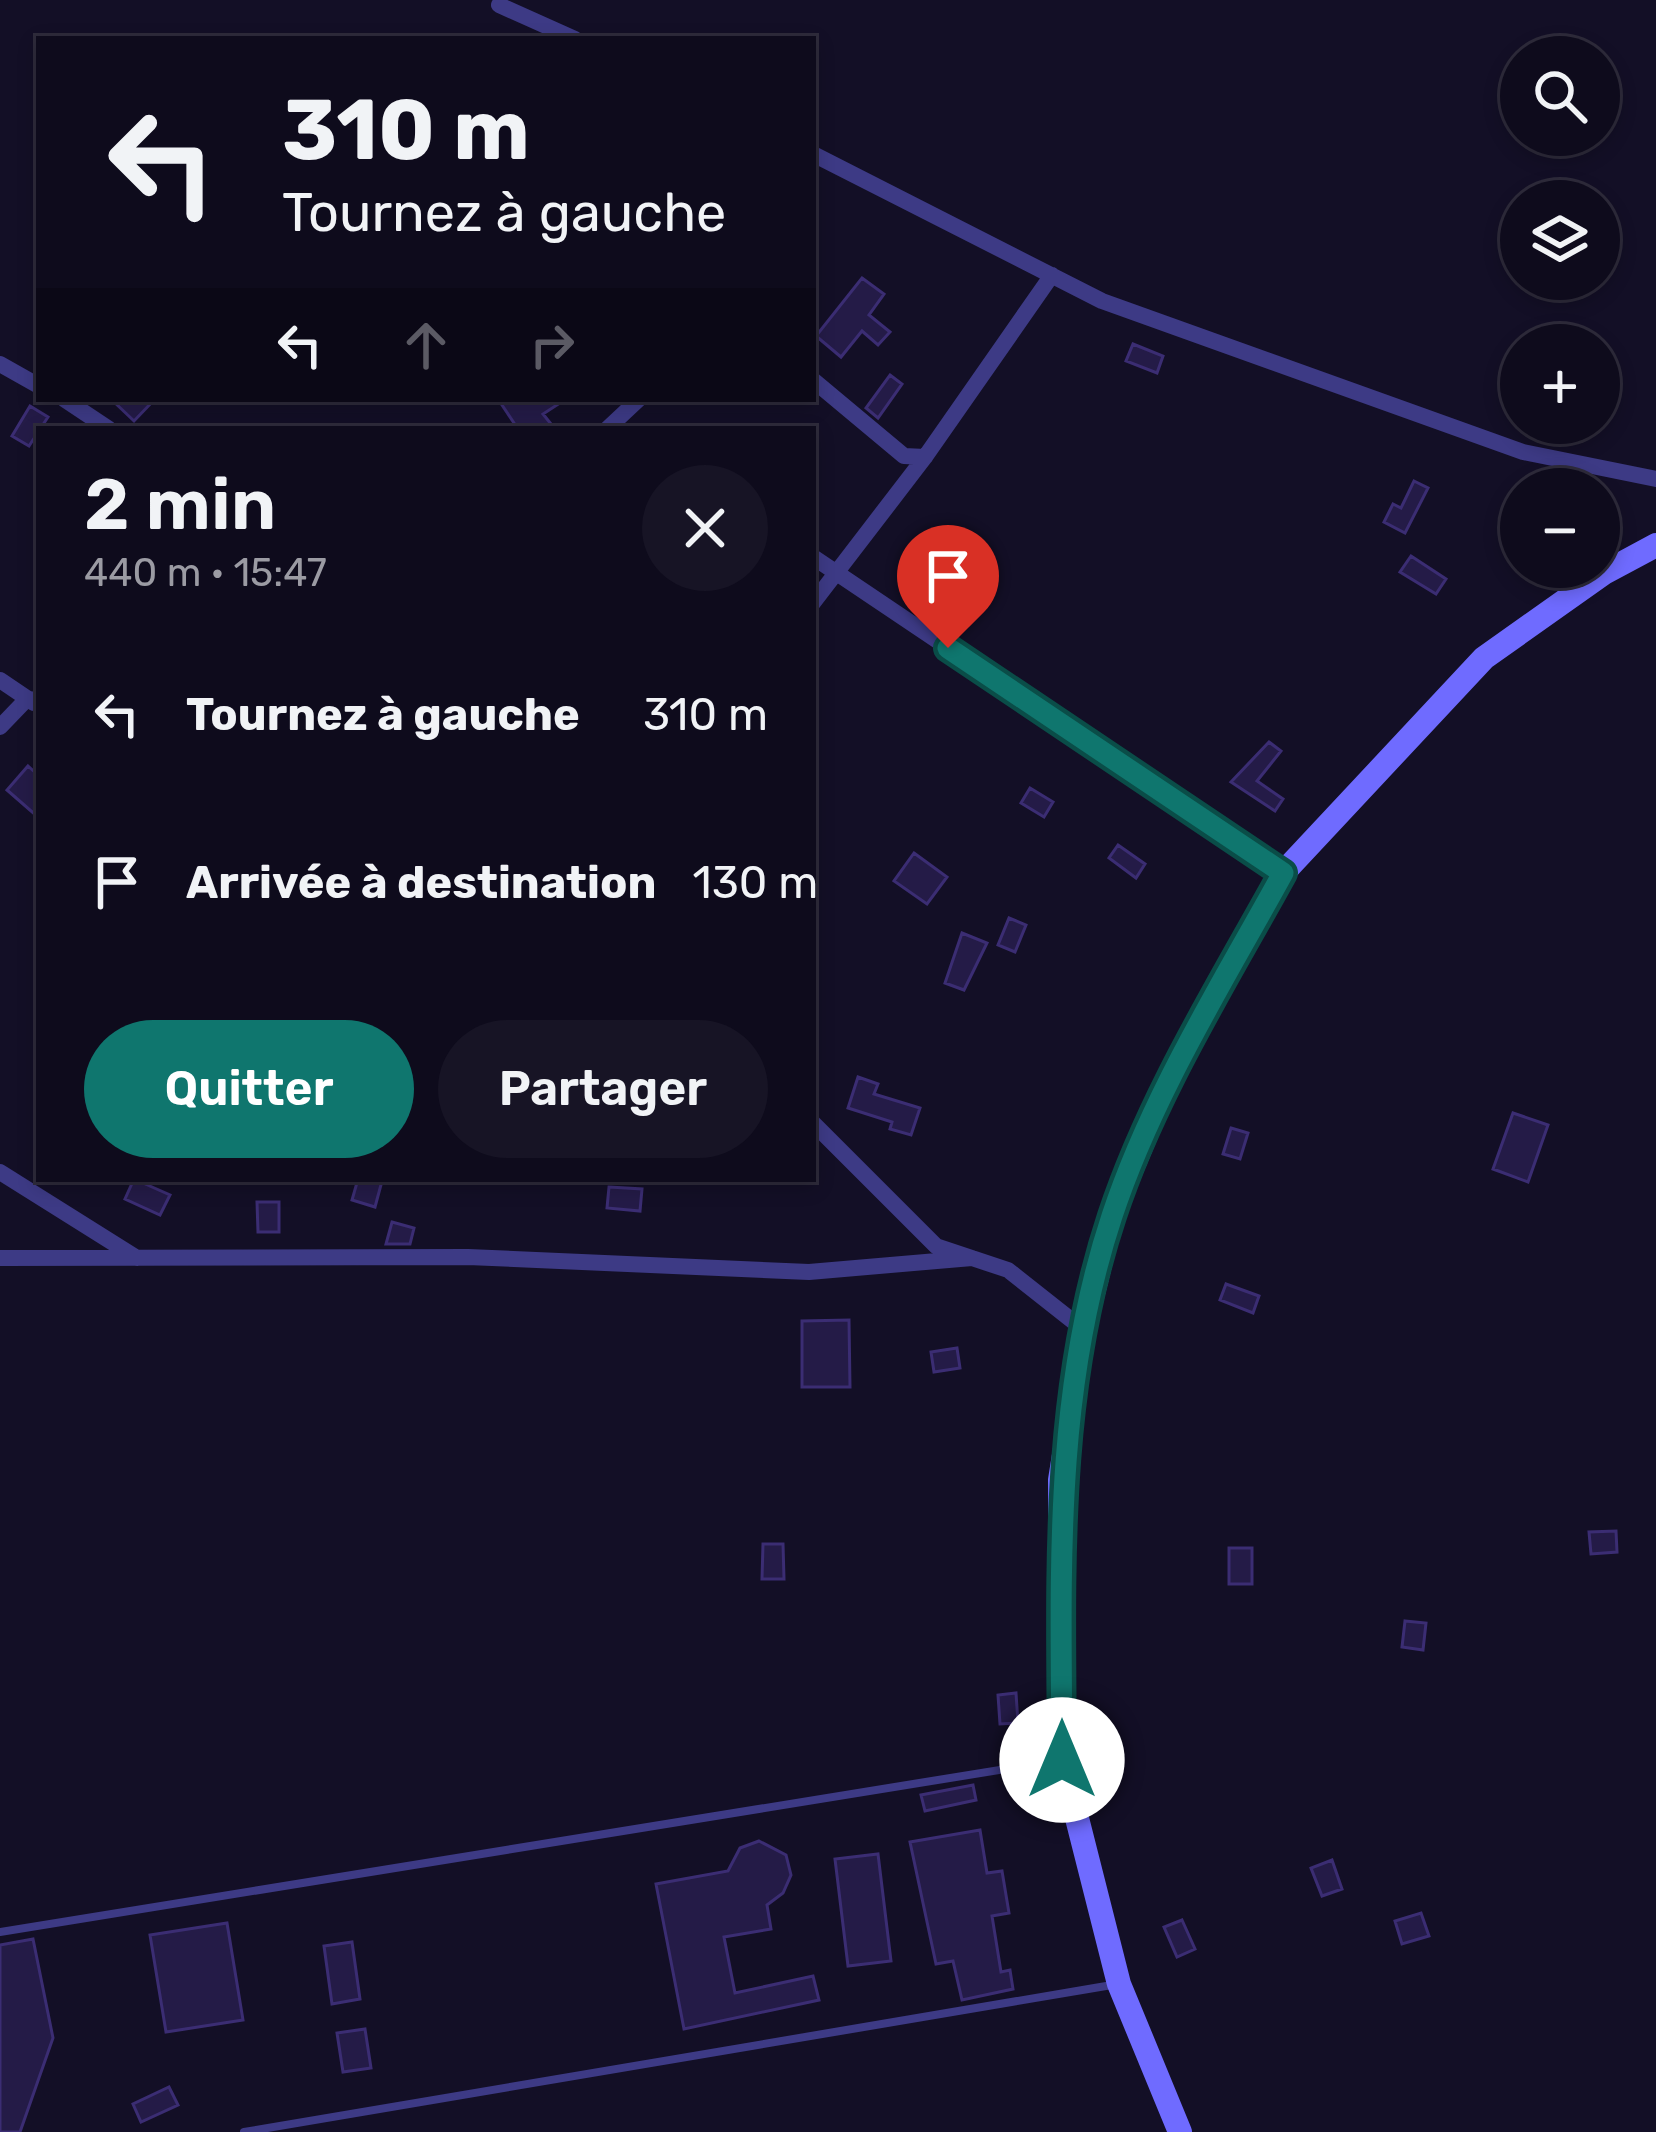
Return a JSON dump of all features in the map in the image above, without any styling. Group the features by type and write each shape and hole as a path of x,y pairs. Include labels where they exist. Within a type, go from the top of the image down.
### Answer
{"main road":[{"path":"1180,2132 1119,1984 1062,1760 1060,1480 1084,1330 1112,1216 1169,1080 1283,873 1484,658 1604,573 1656,545"}],"street":[{"path":"509,0 499,5 567,36"},
{"path":"816,156 1102,301 1523,452 1656,479"},
{"path":"816,600 926,457 1052,275"},
{"path":"0,364 36,384"},
{"path":"816,383 904,456 926,457"},
{"path":"68,402 104,426"},
{"path":"615,426 636,402"},
{"path":"816,559 1283,873"},
{"path":"0,680 35,701 0,727"},
{"path":"816,1126 936,1246 1008,1270 1084,1330"},
{"path":"0,1172 140,1260"},
{"path":"0,1258 468,1257 809,1272 972,1258"}],"lane":[{"path":"0,1932 1062,1760"},
{"path":"244,2132 1119,1984"}],"building":[{"path":"862,278 884,294 869,315 890,332 878,345 862,331 841,357 816,336"},
{"path":"1133,344 1163,356 1157,373 1126,361"},
{"path":"890,375 902,384 878,418 866,408"},
{"path":"114,402 152,402 134,421"},
{"path":"500,402 561,402 543,414 553,426 516,426"},
{"path":"30,406 48,417 42,426 36,426 29,446 12,436"},
{"path":"1414,481 1428,488 1405,533 1384,522 1393,504 1401,508"},
{"path":"1411,556 1446,579 1436,594 1400,572"},
{"path":"1269,742 1281,751 1257,781 1283,799 1275,811 1231,782"},
{"path":"28,766 36,773 36,815 7,790"},
{"path":"1030,788 1053,802 1044,817 1021,803"},
{"path":"1118,845 1145,864 1136,878 1109,858"},
{"path":"914,853 947,877 927,904 894,881"},
{"path":"1009,918 1026,925 1015,952 998,945"},
{"path":"962,933 987,943 964,990 945,983"},
{"path":"858,1077 878,1084 874,1094 920,1108 911,1135 890,1129 892,1122 848,1108"},
{"path":"1513,1113 1548,1125 1528,1182 1493,1169"},
{"path":"1231,1128 1248,1133 1240,1159 1223,1154"},
{"path":"133,1182 170,1195 160,1215 125,1199"},
{"path":"357,1182 382,1182 375,1207 352,1200"},
{"path":"609,1187 642,1189 640,1211 607,1208"},
{"path":"257,1202 279,1202 279,1232 258,1232"},
{"path":"392,1222 414,1228 410,1244 386,1244"},
{"path":"1226,1284 1259,1296 1253,1313 1220,1300"},
{"path":"849,1320 850,1387 802,1387 802,1321"},
{"path":"957,1348 960,1368 934,1372 931,1352"},
{"path":"1616,1531 1617,1552 1591,1554 1589,1532"},
{"path":"763,1544 783,1544 784,1579 762,1579"},
{"path":"1229,1548 1252,1548 1252,1584 1229,1584"},
{"path":"1405,1621 1426,1623 1423,1650 1402,1647"},
{"path":"1016,1693 1018,1723 1000,1724 998,1695"},
{"path":"973,1785 976,1800 925,1811 921,1795"},
{"path":"980,1830 987,1873 1002,1871 1009,1913 992,1916 1001,1972 1010,1970 1013,1989 962,2000 953,1961 936,1964 910,1842"},
{"path":"759,1841 786,1855 791,1875 783,1893 767,1905 771,1929 724,1937 735,1993 813,1976 819,2000 684,2029 656,1884 728,1871 740,1848"},
{"path":"878,1854 891,1961 848,1966 835,1859"},
{"path":"1332,1860 1342,1889 1322,1896 1311,1868"},
{"path":"1421,1913 1429,1936 1402,1944 1395,1921"},
{"path":"1182,1920 1195,1949 1177,1957 1164,1927"},
{"path":"227,1923 243,2020 166,2032 150,1935"},
{"path":"33,1939 53,2038 20,2132 0,2132 0,1945"},
{"path":"352,1942 360,1999 332,2004 324,1946"},
{"path":"365,2029 371,2068 343,2072 337,2033"},
{"path":"169,2087 178,2105 141,2122 133,2104"}],"route":[{"path":"948,648 1283,873 1169,1080 1112,1216 1084,1330 1060,1480 1062,1760"}]}
